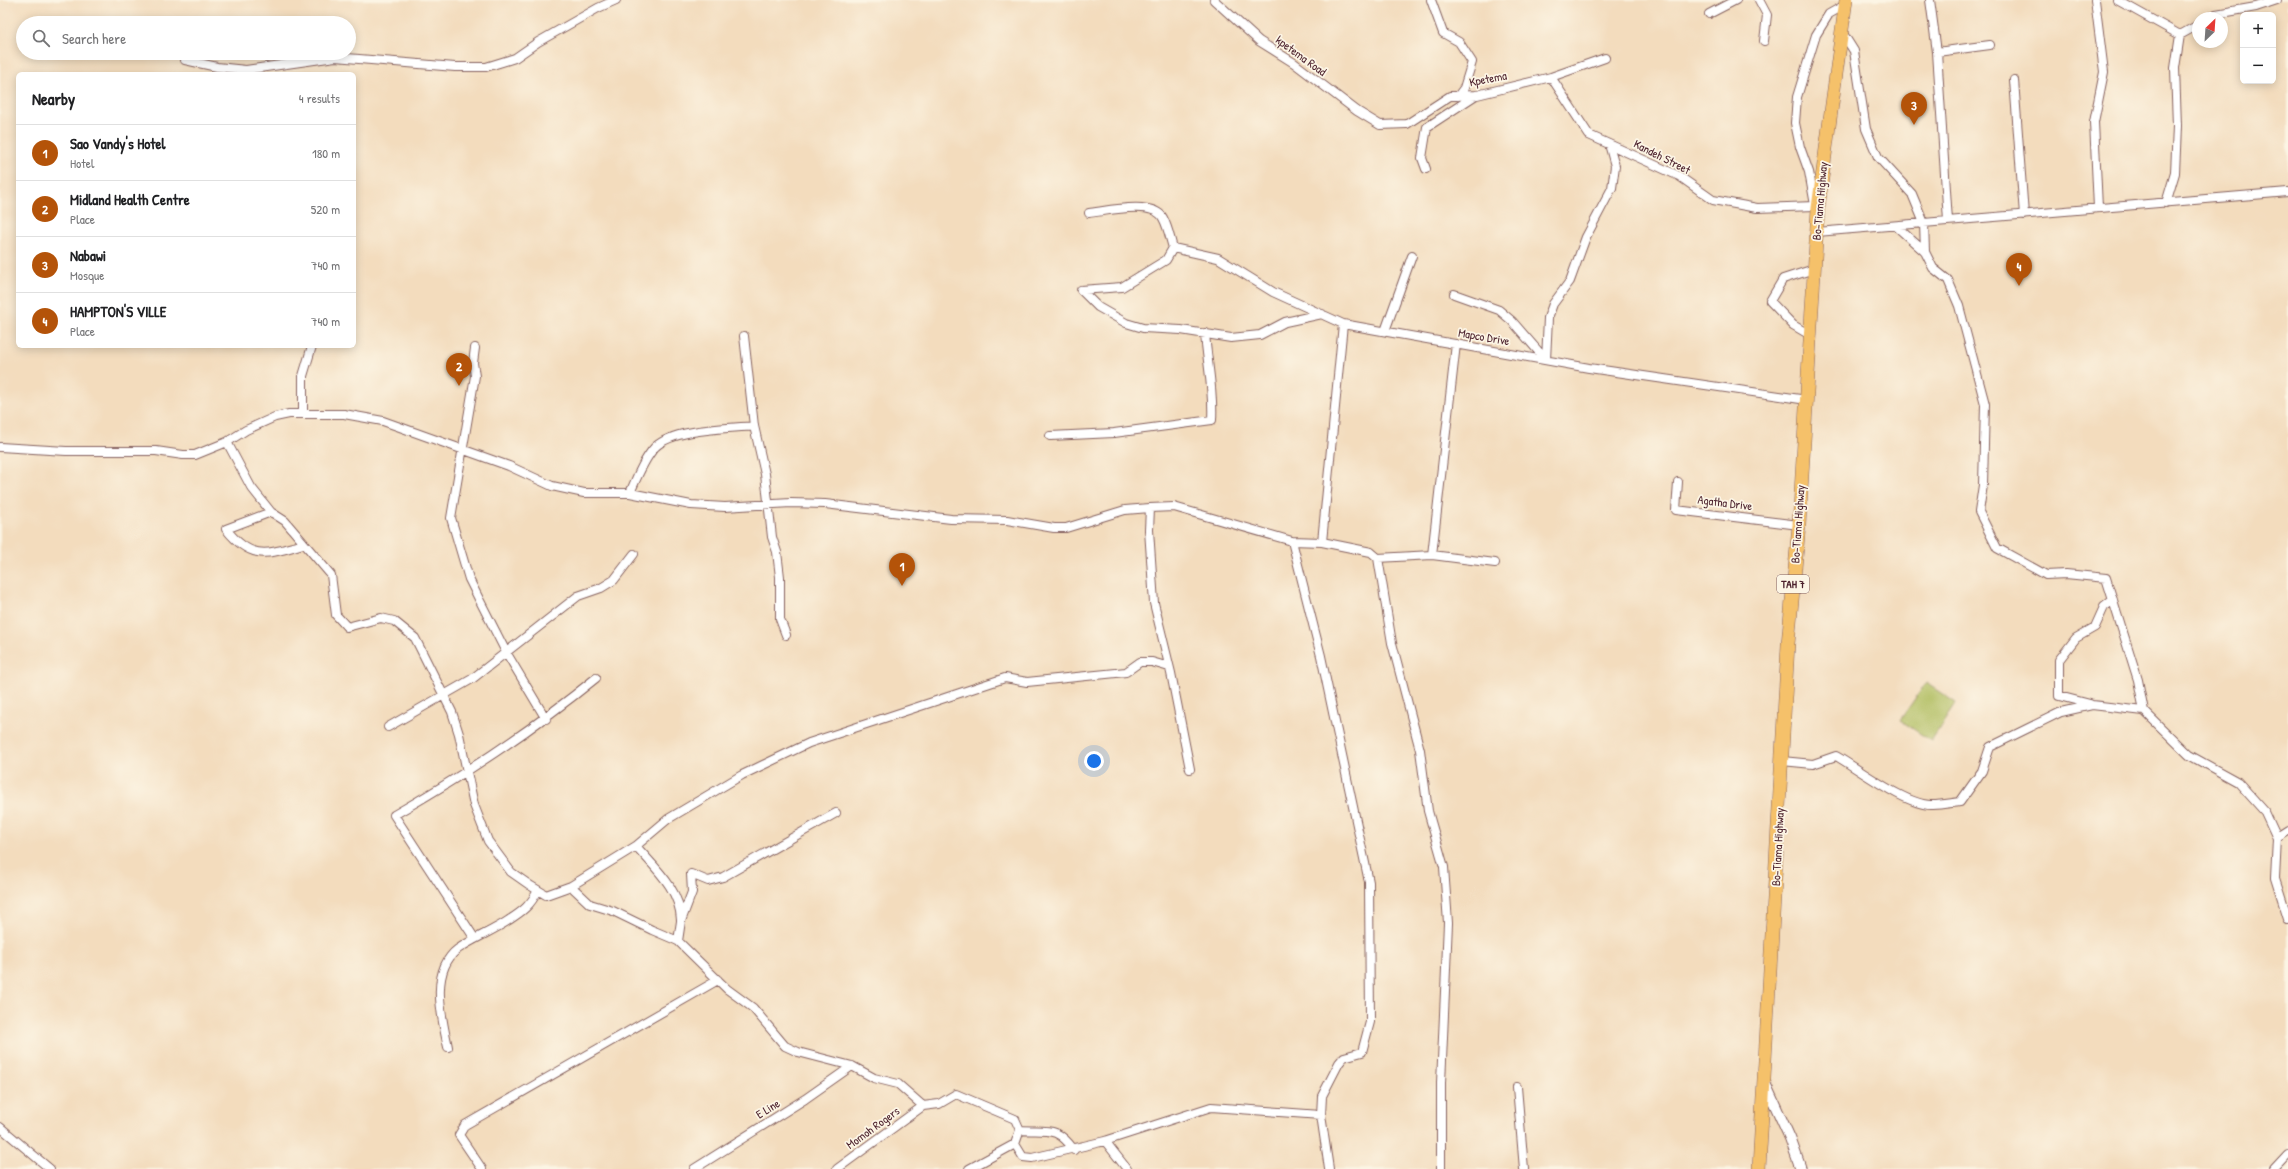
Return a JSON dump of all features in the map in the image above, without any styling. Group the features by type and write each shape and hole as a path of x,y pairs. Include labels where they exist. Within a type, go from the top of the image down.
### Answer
{"highway":[{"name":"Bo-Tiama Highway","path":"1759,1169 1788,644 1807,400 1817,232 1817,207 1841,32 1842,3"}],"street":[{"path":"356,59 415,64 486,67 515,58 551,34 616,0"},
{"name":"kpetema Road","path":"1214,0 1259,41 1294,64 1357,111 1380,125"},
{"path":"1431,0 1443,33 1459,42 1472,62 1464,88 1458,96"},
{"path":"1709,14 1736,0"},
{"path":"1759,0 1767,15 1764,40"},
{"path":"1930,0 1937,52 1948,221"},
{"path":"2096,0 2104,72 2094,122 2098,208"},
{"path":"2116,0 2180,35"},
{"path":"2227,12 2256,7 2277,0"},
{"path":"1817,207 1809,172 1800,147 1796,123 1798,97 1816,35 1829,14 1842,3"},
{"path":"2180,35 2192,28"},
{"path":"1841,32 1854,51 1866,129 1878,157 1912,194 1924,223 1925,252"},
{"path":"2166,203 2175,173 2175,68 2180,35"},
{"path":"1937,52 1990,45"},
{"name":"Kpetema","path":"1380,125 1408,124 1450,96 1477,95 1551,77 1605,58"},
{"path":"185,60 217,67 246,70 314,60"},
{"name":"Kandeh Street","path":"1551,77 1589,134 1679,176 1713,200 1757,208 1817,207"},
{"path":"2014,80 2024,215"},
{"path":"1426,169 1422,158 1427,127 1477,95"},
{"path":"1546,360 1548,318 1553,304 1570,281 1586,237 1612,188 1615,166 1609,144"},
{"path":"1817,232 2288,192"},
{"path":"1089,213 1134,208 1152,209 1163,217 1173,248 1166,260 1122,288 1082,290 1098,307 1126,323 1143,328 1205,333 1231,338 1260,335 1285,322 1322,314"},
{"path":"1896,226 1925,252 1933,268 1948,280 1959,306 1985,404 1983,485 1979,512 1997,548 2046,575 2066,574 2106,578 2138,680 2144,711 2189,755 2238,782 2265,812 2277,838 2275,878 2288,919"},
{"name":"Mapco Drive","path":"1173,248 1218,258 1273,292 1343,324 1546,360 1807,400"},
{"path":"1385,331 1412,256"},
{"path":"1810,335 1793,325 1770,300 1783,279 1814,269"},
{"path":"1454,294 1499,310 1512,321 1546,360"},
{"path":"1322,542 1343,324"},
{"path":"1050,436 1114,433 1212,420 1213,400 1208,369 1205,333"},
{"path":"744,336 754,426 765,474 767,505 780,577 780,619 786,635"},
{"path":"1432,555 1456,344"},
{"path":"303,414 303,376 311,348"},
{"path":"475,348 473,363 475,376 452,518 469,579 506,652 546,719"},
{"path":"0,447 66,451 156,451 183,455 195,454 227,442 246,430 274,417 325,413 363,416 509,466 552,486 590,493 630,493 691,505 725,507 825,504 951,519 1007,520 1060,528 1066,528 1125,510 1174,507 1292,541 1322,542 1371,552 1378,558 1392,643 1420,750 1428,811 1444,867 1448,923 1441,1083 1441,1169"},
{"path":"630,493 655,447 668,439 697,432 754,426"},
{"path":"227,442 251,487 271,512 285,521 331,576 336,614 339,619 347,627 381,618 394,621 415,638 452,712 459,734 479,822 488,841 511,872 546,895 572,886 636,846 668,819 742,775 802,747 989,682 1005,678 1027,682 1126,672 1140,662 1152,662 1170,667"},
{"name":"Agatha Drive","path":"1678,482 1676,510 1798,525"},
{"path":"1150,508 1148,530 1154,603 1170,667 1190,769"},
{"path":"271,512 226,529 241,545 265,554 304,544"},
{"path":"1292,541 1321,656 1369,882 1370,1022 1362,1052 1344,1057 1339,1063 1322,1096 1321,1115 1329,1169"},
{"path":"388,727 472,679 578,596 601,588 614,580 634,554"},
{"path":"1378,558 1432,555 1495,563"},
{"path":"2113,600 2104,608 2095,627 2076,638 2059,660 2058,696 2092,705 2144,711"},
{"path":"475,939 394,815 467,772 546,719 596,678"},
{"path":"1782,761 1813,764 1836,756 1871,776 1895,794 1931,806 1960,802 1982,771 1990,747 2061,712 2092,705"},
{"path":"678,941 681,922 692,892 691,874 708,881 723,877 836,813"},
{"path":"2277,838 2288,831"},
{"path":"636,846 668,884 676,896 680,908 681,922"},
{"path":"572,886 590,904 613,911 678,941 727,990 753,1008 785,1046 798,1052 852,1066 874,1078 898,1084 923,1106 939,1104 956,1094 1015,1119 1020,1130 1015,1144 969,1169"},
{"path":"448,1048 441,1003 441,980 444,970 454,953 528,908 538,890"},
{"path":"479,1166 459,1135 465,1125 718,980"},
{"name":"E Line","path":"694,1169 805,1099 852,1066"},
{"path":"1764,1081 1790,1138 1801,1169"},
{"path":"1517,1087 1524,1169"},
{"name":"Momoh Rogers","path":"837,1169 923,1106"},
{"path":"1015,1144 1023,1157 1032,1158 1074,1150 1211,1107 1321,1115"},
{"path":"0,1127 50,1169"},
{"path":"1020,1130 1055,1132 1065,1138 1074,1150"},
{"path":"1105,1141 1127,1169"},
{"path":"2274,1169 2288,1154"}],"green space":[{"path":"1926,683 1956,703 1931,741 1900,720"}],"place":[{"name":"Nabawi","path":"1914,125"},
{"name":"HAMPTON'S VILLE","path":"2019,286"},
{"name":"Midland Health Centre","path":"459,386"},
{"name":"Sao Vandy's Hotel","path":"902,586"}]}
